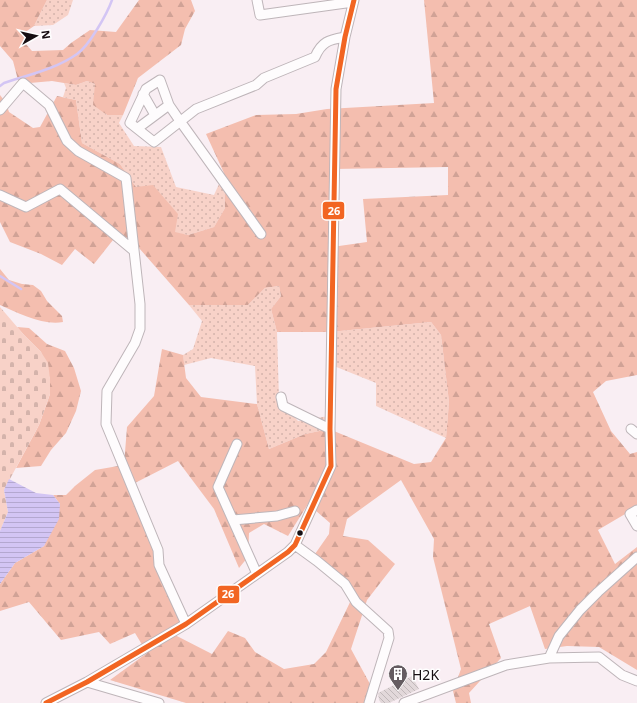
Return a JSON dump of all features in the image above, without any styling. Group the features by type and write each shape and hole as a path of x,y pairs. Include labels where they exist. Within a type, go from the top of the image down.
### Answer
{"street":[{"path":"46,703 87,682 186,624 288,552 295,545 331,466 330,429 336,89 345,37 354,1 260,15 257,0"},
{"path":"261,234 180,121 168,105 160,80 146,88 130,123 154,142 180,121 196,109 256,85 264,78 315,57 319,46 332,39 345,37"},
{"path":"0,110 23,83 49,105 67,140 78,151 126,178 140,304 140,329 136,343 107,391 106,424 158,550 159,565 186,624"},
{"path":"143,94 155,115"},
{"path":"138,128 168,105"},
{"path":"0,195 26,206 60,189 133,250"},
{"path":"281,397 283,406 330,429"},
{"path":"237,444 218,487 257,574"},
{"path":"233,520 277,516 295,511"},
{"path":"630,513 637,526"},
{"path":"295,545 318,561 345,584 356,602 388,630 388,638 369,703"},
{"path":"549,658 559,636 580,610 637,557"},
{"path":"404,703 506,665 549,658 599,657 622,674 637,680"},
{"path":"87,682 159,703"}],"green space":[{"path":"0,0 47,0 34,26 24,33 25,43 32,51 63,50 90,30 116,32 139,0 191,0 195,11 185,29 181,45 138,78 123,115 107,115 93,105 95,84 87,81 76,85 52,81 19,84 13,61 0,46"},
{"path":"47,0 73,0 68,15 53,25 34,26"},
{"path":"424,0 637,0 637,375 606,381 593,392 611,431 630,454 637,452 637,507 598,530 615,564 637,547 637,670 599,647 567,646 545,649 530,606 489,624 501,658 469,693 471,703 456,703 453,691 461,669 433,557 434,539 401,480 347,519 343,536 368,540 395,564 367,600 351,649 370,684 366,703 186,703 110,680 147,653 135,633 110,644 99,632 61,640 29,602 0,611 0,584 15,563 44,546 60,504 53,495 66,495 95,470 124,465 127,427 154,396 162,349 183,355 186,378 201,397 257,404 269,449 305,434 329,429 414,464 431,462 446,438 449,402 441,335 431,322 330,332 277,332 271,309 281,296 279,286 265,288 248,305 189,305 139,248 128,252 113,240 94,264 75,249 62,265 41,254 10,242 0,222 0,95 6,103 9,112 33,128 40,127 57,96 76,100 82,143 120,164 136,187 153,185 178,214 175,232 188,235 214,227 225,208 224,173 206,134 256,115 296,114 327,109 434,103","holes":["448,167 448,195 363,199 367,242 332,247 334,169","178,461 214,509 239,568 248,557 249,533 264,524 288,536 308,504 330,523 329,534 315,554 347,580 353,596 326,652 314,664 284,669 255,652 245,638 228,631 212,654 171,633 183,621 133,484"]},
{"path":"87,81 95,84 106,115 123,115 119,123 134,146 161,147 176,187 214,195 224,173 225,208 214,227 188,235 175,233 136,187 120,164 82,143 76,100 63,97 66,88 64,83 76,85"},
{"path":"0,269 9,280 22,284 33,285 41,291 47,301 62,316 63,322 56,323 39,320 0,305"},
{"path":"279,286 281,296 271,309 277,332 279,400 298,421 329,416 329,429 305,434 269,449 257,404 255,366 211,358 184,365 183,355 193,349 202,321 189,305 248,305 265,288"},
{"path":"0,307 41,352 48,363 50,394 39,425 4,490 8,512 0,531"},
{"path":"431,322 441,335 449,402 446,438 376,406 376,383 329,364 330,332"},
{"path":"17,327 29,328 47,344 65,351 74,368 81,391 76,411 66,433 51,450 41,466 16,468 39,425 50,394 50,379 41,352"}],"shaded area":[{"path":"9,479 36,493 53,495 60,504 59,519 44,546 15,563 0,584 0,531 8,512 4,490"}],"building":[{"name":"H2K","path":"412,676 419,689 389,703 381,703 378,693"}],"waterway":[{"path":"0,86 4,83 51,68 77,54 87,44 97,29 112,0"},
{"path":"0,276 21,289"}],"transit line":[{"name":"26","path":"46,703 87,682 186,624 288,552 295,545 331,466 330,429 336,89 345,37 354,0"}],"place":[{"name":"H2K","path":"398,691"}]}
